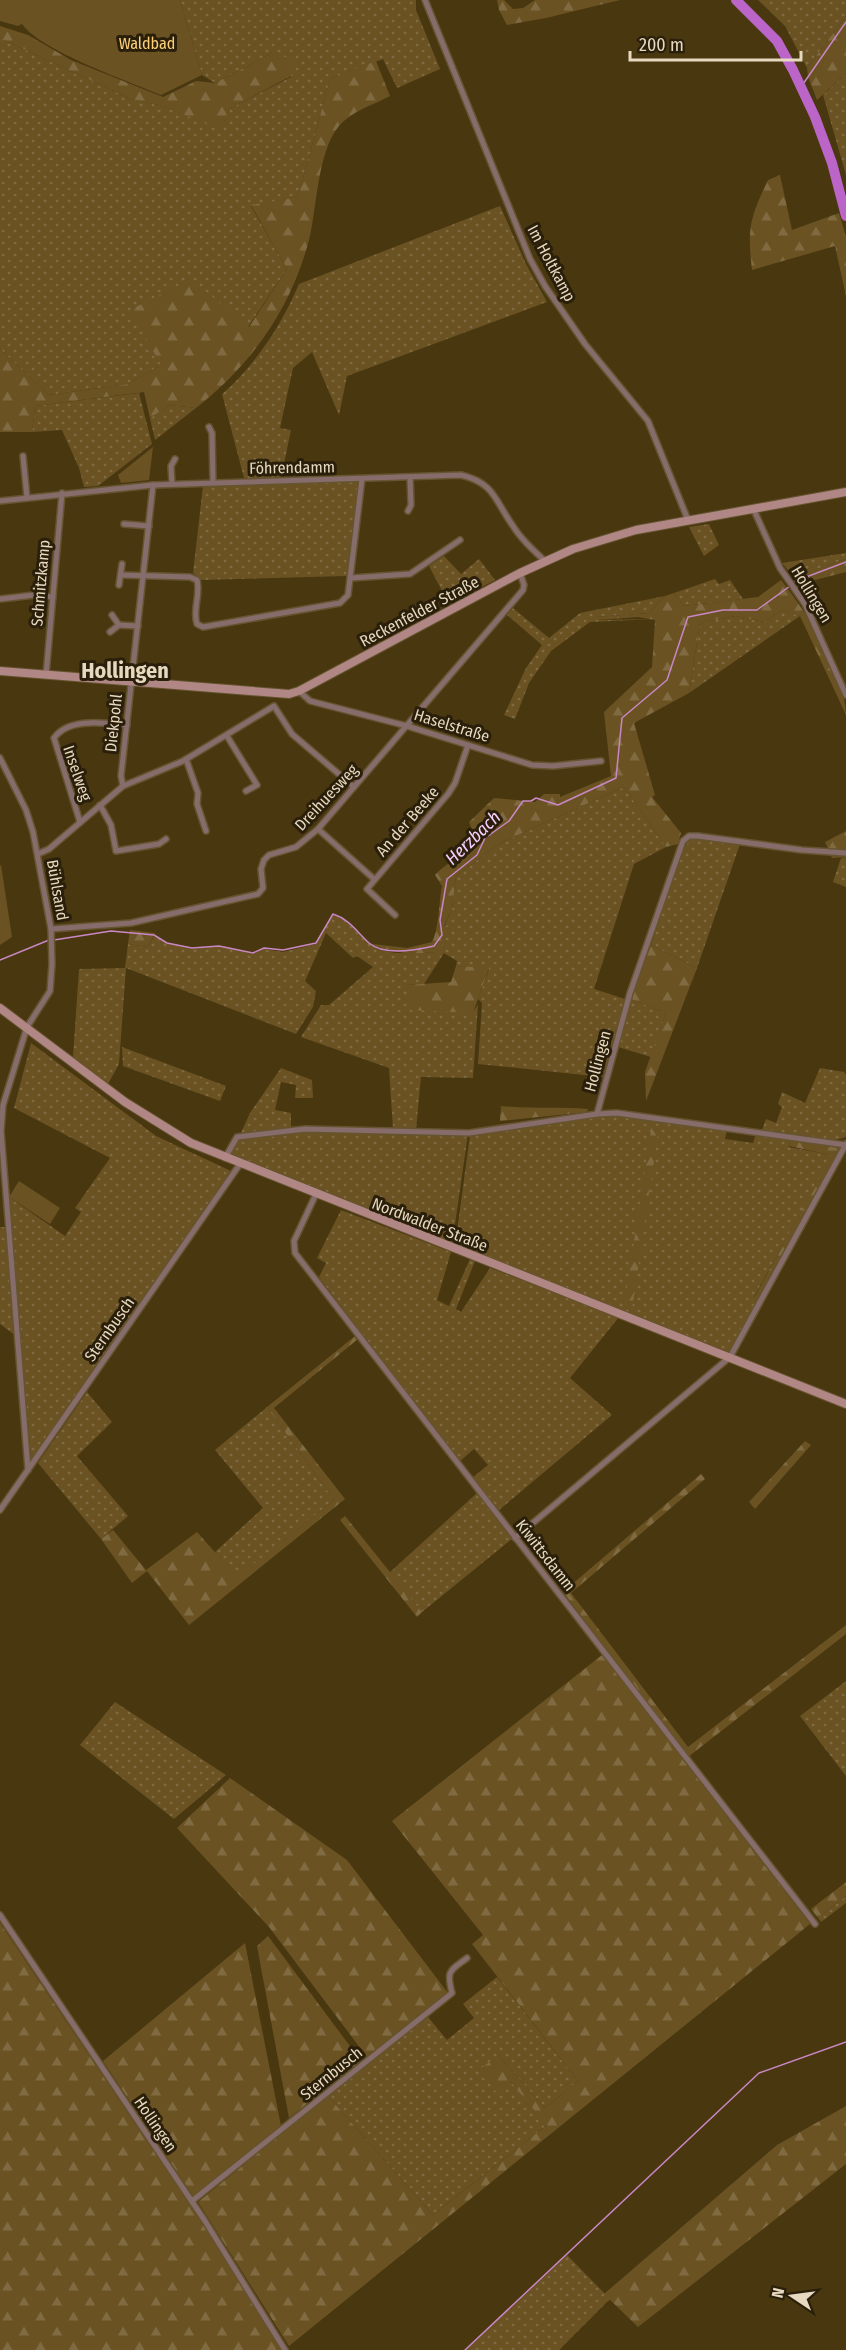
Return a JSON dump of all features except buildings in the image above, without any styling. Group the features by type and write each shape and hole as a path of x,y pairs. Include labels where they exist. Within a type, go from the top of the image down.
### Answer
{"main road":[{"name":"Reckenfelder Straße","path":"0,671 274,694 299,691 520,573 599,540 688,520 846,492"},
{"name":"Nordwalder Straße","path":"0,1008 159,1125 225,1158 846,1404"}],"street":[{"name":"Im Holtkamp","path":"424,0 530,259 565,316 648,421 688,520"},
{"path":"209,427 212,433 213,482"},
{"path":"23,456 27,498"},
{"path":"172,484 171,466 174,459"},
{"name":"Föhrendamm","path":"0,501 153,485 461,475 474,478 494,492 511,524 545,561"},
{"path":"408,511 411,505 410,477"},
{"path":"121,574 143,577 190,577 197,580 199,587 195,618 197,624 203,627 340,603 348,595 363,479"},
{"name":"Diekpohl","path":"123,786 121,776 153,485"},
{"name":"Schmitzkamp","path":"46,675 62,493"},
{"name":"Hollingen","path":"753,508 780,568 806,604 846,695"},
{"path":"124,524 149,526"},
{"path":"351,578 410,573 460,540"},
{"path":"119,585 122,564"},
{"name":"Dreihuesweg","path":"51,929 131,923 258,894 263,888 261,869 264,860 269,855 296,847 318,829 523,590 524,585 520,573"},
{"path":"0,599 34,595 52,597"},
{"path":"112,615 119,625"},
{"path":"111,632 119,625 138,626"},
{"name":"Haselstraße","path":"299,691 310,701 407,726 532,765 553,766 601,761"},
{"path":"38,854 49,849 123,786 186,759 274,706 292,734 354,788"},
{"name":"Inselweg","path":"80,822 54,738 58,732 87,723 127,725"},
{"path":"227,736 257,784 246,791"},
{"name":"An der Beeke","path":"395,915 367,889 448,794 455,783 468,745"},
{"name":"Bühlsand","path":"0,758 26,810 38,854 51,929 50,991 27,1027"},
{"path":"186,759 198,793 197,804 206,831"},
{"path":"100,805 111,825 116,851 159,844 166,839"},
{"name":"An der Beeke","path":"318,829 374,879"},
{"name":"Hollingen","path":"225,1158 237,1137 305,1129 469,1133 597,1114 630,993 683,841 690,836 698,836 802,850 846,853"},
{"path":"27,1027 3,1105 1,1131 28,1470"},
{"path":"516,1538 730,1357 846,1144 617,1113 597,1114"},
{"name":"Sternbusch","path":"0,1510 240,1164"},
{"name":"Kiwittsdamm","path":"316,1194 294,1241 295,1253 815,1924"},
{"name":"Hollingen","path":"0,1915 192,2202 285,2350"},
{"name":"Sternbusch","path":"192,2202 452,1993 448,1978 449,1972 467,1958"}],"green space":[{"name":"Waldbad","path":"0,0 180,0 202,75 161,95 66,55 47,45 22,24 18,26 0,21"},
{"path":"180,0 416,0 416,10 440,69 397,88 383,59 330,79 298,197 251,206 287,269 248,327 161,365 128,384 49,395 0,349 0,38 131,99 163,106 221,129 229,109 291,77 272,53 215,83 202,75"},
{"path":"497,0 504,0 513,9 523,8 535,0 620,0 507,25 499,10"},
{"path":"758,0 846,0 846,16 807,68 785,26"},
{"path":"846,16 846,73 817,100 807,68"},
{"path":"0,26 28,35 71,60 163,97 196,81 215,83 272,53 295,60 291,76 229,109 221,130 163,106 131,99 0,38"},
{"path":"376,61 390,96 350,116 339,126 332,137 322,165 309,240 291,289 266,334 251,354 216,391 196,408 170,405 150,418 144,392 35,406 32,432 0,432 0,349 49,395 128,384 161,365 130,310 191,279 249,327 287,269 251,205 298,197 330,79"},
{"path":"846,73 846,175 823,95"},
{"path":"780,175 792,230 839,213 846,237 846,296 835,246 752,270 751,223 768,180"},
{"path":"500,206 526,264 547,302 347,376 339,415 312,352 293,368 280,428 291,430 281,478 244,478 222,394 246,371 266,344 299,284"},
{"path":"139,393 152,444 98,486 84,487 79,468 62,430 32,432 35,406"},
{"path":"170,405 196,408 155,440 150,418"},
{"path":"153,447 149,480 121,483 118,475"},
{"path":"360,481 347,576 202,580 193,573 203,486"},
{"path":"709,524 719,545 704,556 689,527"},
{"path":"846,553 846,559 800,575 800,584 782,563"},
{"path":"444,556 461,574 479,559 495,580 449,604 429,566"},
{"path":"846,559 846,572 800,584 799,575"},
{"path":"715,579 719,584 730,580 743,599 683,606 674,593"},
{"path":"781,580 823,644 839,681 846,715 800,616 782,610 764,622 736,616 700,623 689,693 634,723 655,795 652,797 681,833 678,844 666,847 624,787 500,843 456,876 452,909 444,926 451,929 438,952 408,954 372,946 373,944 407,948 432,942 442,886 435,875 467,849 475,837 469,822 494,798 535,802 544,794 560,794 560,797 611,776 604,712 652,667 655,620 638,617 597,620 595,617 649,613 665,596 674,593 683,606 758,597"},
{"path":"665,596 649,613 596,617 597,620 655,619 590,622 551,651 529,683 515,719 504,715 526,668 542,645 507,615 513,608 549,638 580,613"},
{"path":"782,610 800,616 689,693 700,623 736,616 764,622"},
{"path":"624,787 666,847 634,864 594,989 625,999 603,1077 478,1064 482,1003 478,999 489,969 456,966 457,961 444,953 424,984 407,985 472,1013 478,1005 473,1078 421,1077 416,1130 393,1129 389,1068 301,1037 321,1005 329,1005 373,967 357,956 353,958 326,933 305,981 316,991 313,1007 296,1034 126,968 119,1064 108,1084 73,1057 79,969 125,968 128,944 148,947 154,936 166,943 192,949 218,946 253,954 264,949 283,952 316,944 333,915 344,920 378,949 403,953 437,952 450,928 444,927 452,909 456,876 500,843"},
{"path":"846,831 846,857 832,858 825,842"},
{"path":"690,839 740,844 697,968 651,945 681,852"},
{"path":"846,857 846,887 833,882 841,858"},
{"path":"0,866 12,937 0,945"},
{"path":"130,930 155,933 148,947 128,944"},
{"path":"651,945 697,968 646,1101 645,1072 666,1013 631,999"},
{"path":"456,966 489,968 473,1013 410,1010 407,985 451,982"},
{"path":"631,999 666,1013 651,1057 618,1047"},
{"path":"31,1043 156,1136 231,1171 31,1461 9,1197 65,1236 81,1212 75,1208 110,1158 14,1108"},
{"path":"122,1047 226,1086 220,1101 123,1066"},
{"path":"281,1068 312,1080 313,1098 295,1098 296,1085 281,1082 275,1110 291,1113 291,1128 240,1135 250,1113"},
{"path":"820,1068 844,1072 846,1075 846,1137 832,1141 762,1130 766,1119 776,1123 782,1107 778,1104 782,1092 805,1103"},
{"path":"501,1106 588,1109 587,1112 500,1121"},
{"path":"618,1114 727,1130 725,1139 753,1143 756,1134 790,1139 789,1147 832,1155 754,1297 759,1300 730,1355 455,1246 470,1135"},
{"path":"652,1125 659,1126 632,1309 624,1307"},
{"path":"306,1131 468,1134 452,1245 229,1156 239,1138"},
{"path":"790,1139 843,1146 759,1300 754,1298 831,1155 789,1146"},
{"path":"19,1181 60,1208 50,1224 9,1197"},
{"path":"341,1210 451,1252 437,1300 449,1306 470,1259 475,1261 456,1309 461,1312 490,1268 619,1317 570,1378 612,1415 498,1511 472,1478 488,1465 474,1449 459,1462 319,1277 326,1263 317,1258"},
{"path":"0,1227 5,1227 16,1336 0,1324"},
{"path":"355,1336 358,1339 274,1408 345,1499 189,1625 147,1571 132,1583 101,1539 113,1530 146,1570 197,1532 237,1577 334,1500 267,1407"},
{"path":"87,1392 112,1422 77,1456 128,1516 101,1539 38,1463"},
{"path":"267,1407 334,1500 237,1578 215,1552 263,1508 215,1450"},
{"path":"805,1441 811,1445 755,1509 749,1502"},
{"path":"701,1474 705,1479 571,1593 688,1747 846,1625 846,1634 688,1757 563,1592"},
{"path":"477,1493 513,1538 422,1612 389,1573"},
{"path":"345,1516 422,1612 417,1617 340,1520"},
{"path":"602,1655 810,1924 289,2346 198,2202 328,2096 433,2215 547,2125 510,2081 496,2092 479,2070 498,2055 545,2108 578,2081 472,1944 483,1935 392,1821"},
{"path":"846,1681 846,1776 800,1716"},
{"path":"115,1702 226,1775 174,1819 80,1745"},
{"path":"230,1778 347,1860 448,1993 367,2057 269,1927 177,1828"},
{"path":"846,1882 846,1896 818,1918 811,1909"},
{"path":"846,1896 846,1903 821,1922 818,1918"},
{"path":"0,1923 198,2217 282,2350 0,2350"},
{"path":"268,1936 361,2061 289,2118 257,1946"},
{"path":"245,1943 281,2126 193,2196 103,2061"},
{"path":"497,1977 578,2081 545,2108 498,2055 510,2081 548,2124 433,2215 328,2096 428,2017 447,2040 474,2018 463,2004"},
{"path":"846,2106 846,2164 638,2327 604,2294 777,2145"},
{"path":"567,2255 610,2299 559,2350 466,2350"}],"waterway":[{"path":"736,0 777,41 793,70 815,117 832,163 846,216"},
{"path":"801,87 846,22"},
{"name":"Herzbach","path":"793,582 846,562"},
{"name":"Herzbach","path":"54,940 111,931 154,935 167,943 192,948 219,946 253,953 264,948 283,950 316,943 333,914 348,922 369,943 383,950 401,951 434,946 442,935 440,920 447,879 477,855 485,838 509,821 523,801 536,798 558,805 616,778 622,718 667,680 688,617 723,610 757,610 790,586"},
{"name":"Herzbach","path":"0,960 49,940"},
{"path":"465,2350 759,2073 846,2042"}],"district":[{"name":"Hollingen","path":"125,670"}]}
